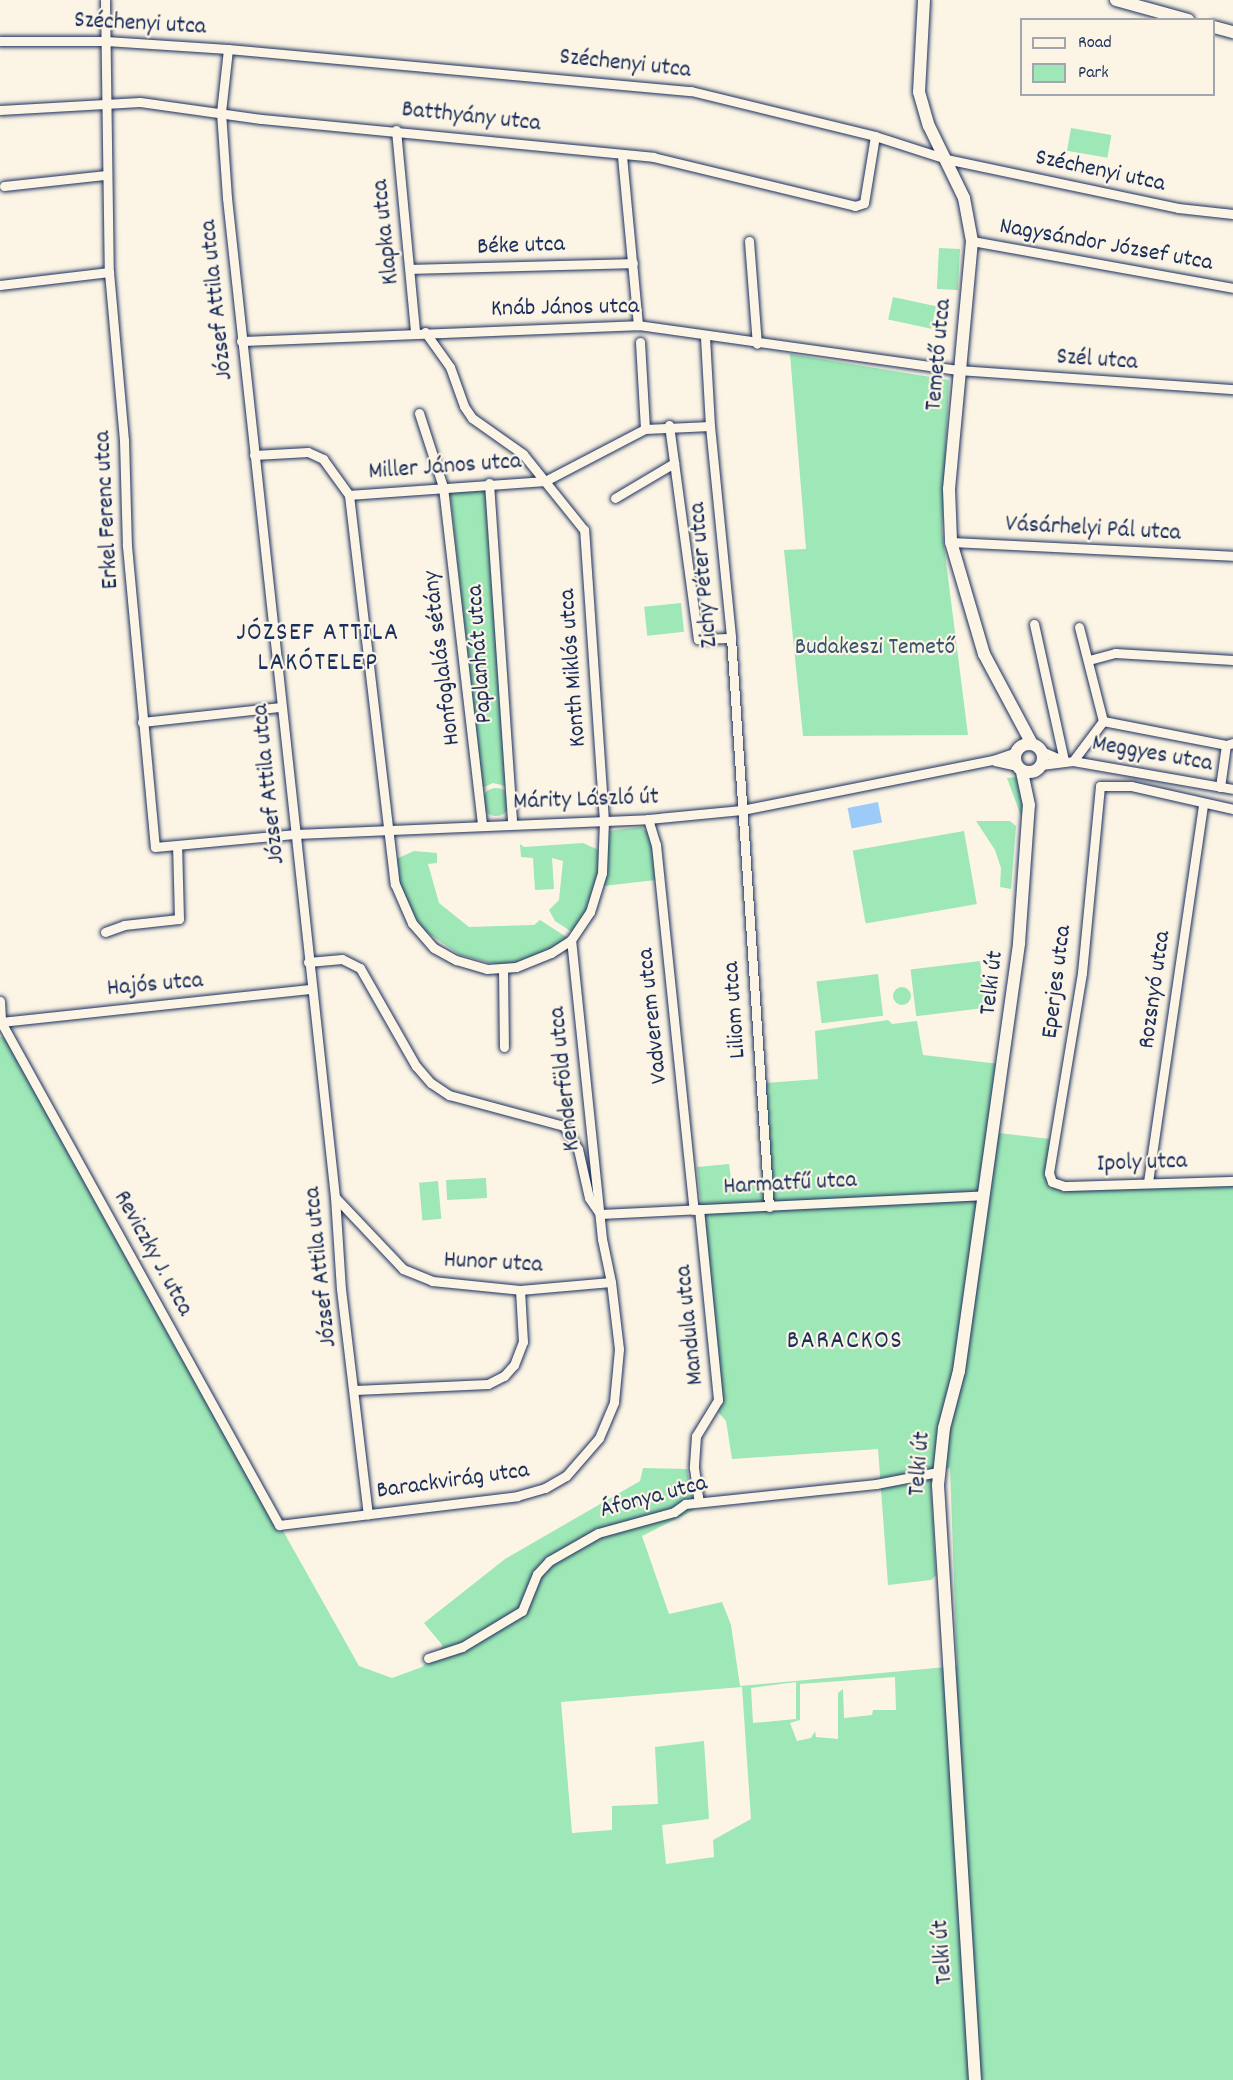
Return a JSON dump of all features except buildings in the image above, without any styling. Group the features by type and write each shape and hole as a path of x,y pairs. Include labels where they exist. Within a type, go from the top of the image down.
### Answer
{"main road":[{"name":"Temető utca","path":"924,0 919,92 927,119 964,198 972,241 949,489 951,542 984,654 1012,712 1037,748"},
{"path":"1116,0 1181,18"},
{"path":"1215,27 1233,32"},
{"name":"Temető utca","path":"1012,712 1019,768"},
{"path":"1017,750 1037,748 1039,768 1029,805"},
{"path":"1029,805 1019,768 1039,768"},
{"name":"Telki út","path":"975,2080 938,1472 959,1371 982,1195 1009,1019 1028,856 1029,805"}],"street":[{"name":"Erkel Ferenc utca","path":"105,0 109,272 142,722 155,847 177,845"},
{"name":"Széchenyi utca","path":"0,41 106,41 228,49 660,87 875,136 946,159 1178,208 1233,214"},
{"name":"József Attila utca","path":"228,49 220,112 241,340 335,1197 341,1289 355,1390 368,1514"},
{"name":"Batthyány utca","path":"0,110 106,106 140,102 396,130 693,164 855,206 864,203 875,136"},
{"name":"Klapka utca","path":"396,130 420,332"},
{"path":"622,156 638,325"},
{"path":"4,186 106,175"},
{"path":"749,241 757,344"},
{"name":"Nagysándor József utca","path":"972,241 1233,288"},
{"name":"Béke utca","path":"411,269 633,263"},
{"path":"0,285 109,272"},
{"name":"Knáb János utca","path":"241,340 638,325 705,337 959,370"},
{"path":"420,332 437,346 472,418 523,454 545,481 645,429 669,425 710,426"},
{"path":"437,346 439,332"},
{"name":"Zichy Péter utca","path":"705,337 710,426 731,638 742,810"},
{"path":"640,342 645,429"},
{"name":"Szél utca","path":"959,370 1233,389"},
{"name":"Honfoglalás sétány","path":"418,412 443,487 482,825"},
{"path":"669,425 698,639 731,638"},
{"path":"254,454 308,452 323,459 349,495 395,884 412,923 434,948 456,960 503,969 529,964 570,940"},
{"path":"615,498 674,463"},
{"name":"Miller János utca","path":"349,495 489,483 545,481"},
{"name":"Konth Miklós utca","path":"545,481 575,515 584,530 604,820 598,896 570,940"},
{"name":"Paplanhát utca","path":"489,483 512,823"},
{"name":"Vásárhelyi Pál utca","path":"951,542 1233,556"},
{"path":"1034,624 1069,761"},
{"path":"1079,627 1103,721"},
{"path":"1089,660 1115,653 1233,660"},
{"path":"142,722 281,707"},
{"path":"1069,761 1103,721"},
{"path":"1103,721 1229,744 1220,787"},
{"name":"Meggyes utca","path":"1037,748 1069,761 1233,789"},
{"name":"Márity László út","path":"177,845 388,828 648,819 742,810 993,760 1017,750"},
{"name":"Márity László út","path":"993,760 1019,768"},
{"name":"Meggyes utca","path":"1039,768 1069,761"},
{"name":"Rozsnyó utca","path":"1148,1182 1199,802 1199,784"},
{"name":"Eperjes utca","path":"1052,1182 1049,1173 1082,973 1100,786 1131,786 1199,802"},
{"path":"1199,802 1233,809"},
{"name":"Liliom utca","path":"742,810 769,1207"},
{"name":"Vadverem utca","path":"648,819 656,845 697,1209"},
{"path":"105,933 124,925 179,919 177,845"},
{"name":"Kenderföld utca","path":"570,940 600,1214"},
{"path":"308,962 342,959 360,968 416,1066 430,1083 449,1095 564,1126 578,1149 590,1198 600,1214"},
{"path":"503,969 504,1047"},
{"name":"Hajós utca","path":"1,1022 312,988"},
{"name":"Reviczky J. utca","path":"0,1001 1,1022 279,1525"},
{"name":"Ipoly utca","path":"1052,1182 1106,1186 1148,1182 1232,1181"},
{"name":"Harmatfű utca","path":"600,1214 982,1195"},
{"name":"Hunor utca","path":"335,1197 347,1206 378,1245 415,1275 453,1285 520,1290 611,1282"},
{"name":"Mandula utca","path":"697,1209 718,1400 696,1436 694,1461 699,1502"},
{"name":"Barackvirág utca","path":"279,1525 517,1496 545,1488 566,1476 599,1438 614,1402 619,1366 611,1282 600,1214"},
{"path":"355,1390 488,1384 504,1376 514,1365 523,1342 520,1290"},
{"name":"Áfonya utca","path":"428,1658 462,1647 522,1611 537,1574 549,1561 578,1541 699,1502 876,1484 938,1472"}],"green space":[{"path":"1071,128 1111,135 1107,158 1067,151"},
{"path":"939,248 960,249 958,290 937,289"},
{"path":"893,297 936,306 931,329 888,319"},
{"name":"Budakeszi Temető","path":"790,354 949,380 942,530 968,735 803,736 784,550 806,549"},
{"path":"485,490 506,786 493,783 482,788 450,492"},
{"path":"681,603 684,632 647,636 644,607"},
{"path":"1019,777 1026,816 1021,816 1007,778"},
{"path":"496,788 506,792 510,802 506,812 496,816 486,812 482,802 486,792"},
{"path":"976,821 1010,821 1016,826 1011,889 1000,887 1001,868 995,850"},
{"path":"641,827 651,835 656,880 603,886 608,831"},
{"path":"964,831 977,904 866,923 853,851"},
{"path":"583,843 601,851 599,878 589,908 572,932 555,921 549,910 559,900 563,861 552,858 554,889 535,890 533,858 521,857 520,844 524,847"},
{"path":"414,851 437,853 437,863 428,864 439,903 469,927 534,925 540,920 568,938 549,951 515,963 499,965 460,955 425,931 414,916 399,883 396,859"},
{"path":"980,961 986,1008 916,1016 911,970"},
{"path":"878,974 883,1016 822,1023 816,982"},
{"path":"898,987 906,987 911,992 909,1003 898,1005 893,1000 893,992"},
{"path":"888,1020 892,1024 917,1021 923,1055 1008,1065 999,1133 1050,1139 1046,1178 1057,1189 1233,1183 1233,2080 0,2080 0,1037 6,1038 359,1666 392,1678 422,1667 443,1646 424,1623 505,1559 640,1481 643,1468 687,1469 694,1510 642,1536 669,1614 722,1602 731,1625 740,1686 957,1666 950,1467 931,1482 936,1575 931,1580 888,1585 878,1449 732,1459 726,1421 718,1412 722,1397 697,1167 729,1164 732,1186 772,1183 766,1083 818,1079 815,1031","holes":["895,1677 896,1710 873,1710 872,1715 844,1718 843,1689 838,1693 838,1739 816,1737 815,1731 811,1738 797,1741 790,1723 800,1720 800,1684","796,1682 796,1719 753,1723 751,1688","742,1687 751,1819 713,1840 714,1857 666,1864 662,1825 709,1819 704,1741 655,1747 658,1804 612,1806 612,1830 572,1833 561,1702"]},
{"path":"486,1178 487,1198 447,1200 446,1180"},
{"path":"438,1181 441,1219 422,1221 419,1183"}],"water":[{"path":"878,802 882,823 852,829 848,808"}],"district":[{"name":"JÓZSEF ATTILA LAKÓTELEP","path":"318,649"},
{"name":"BARACKOS","path":"845,1342"}]}
